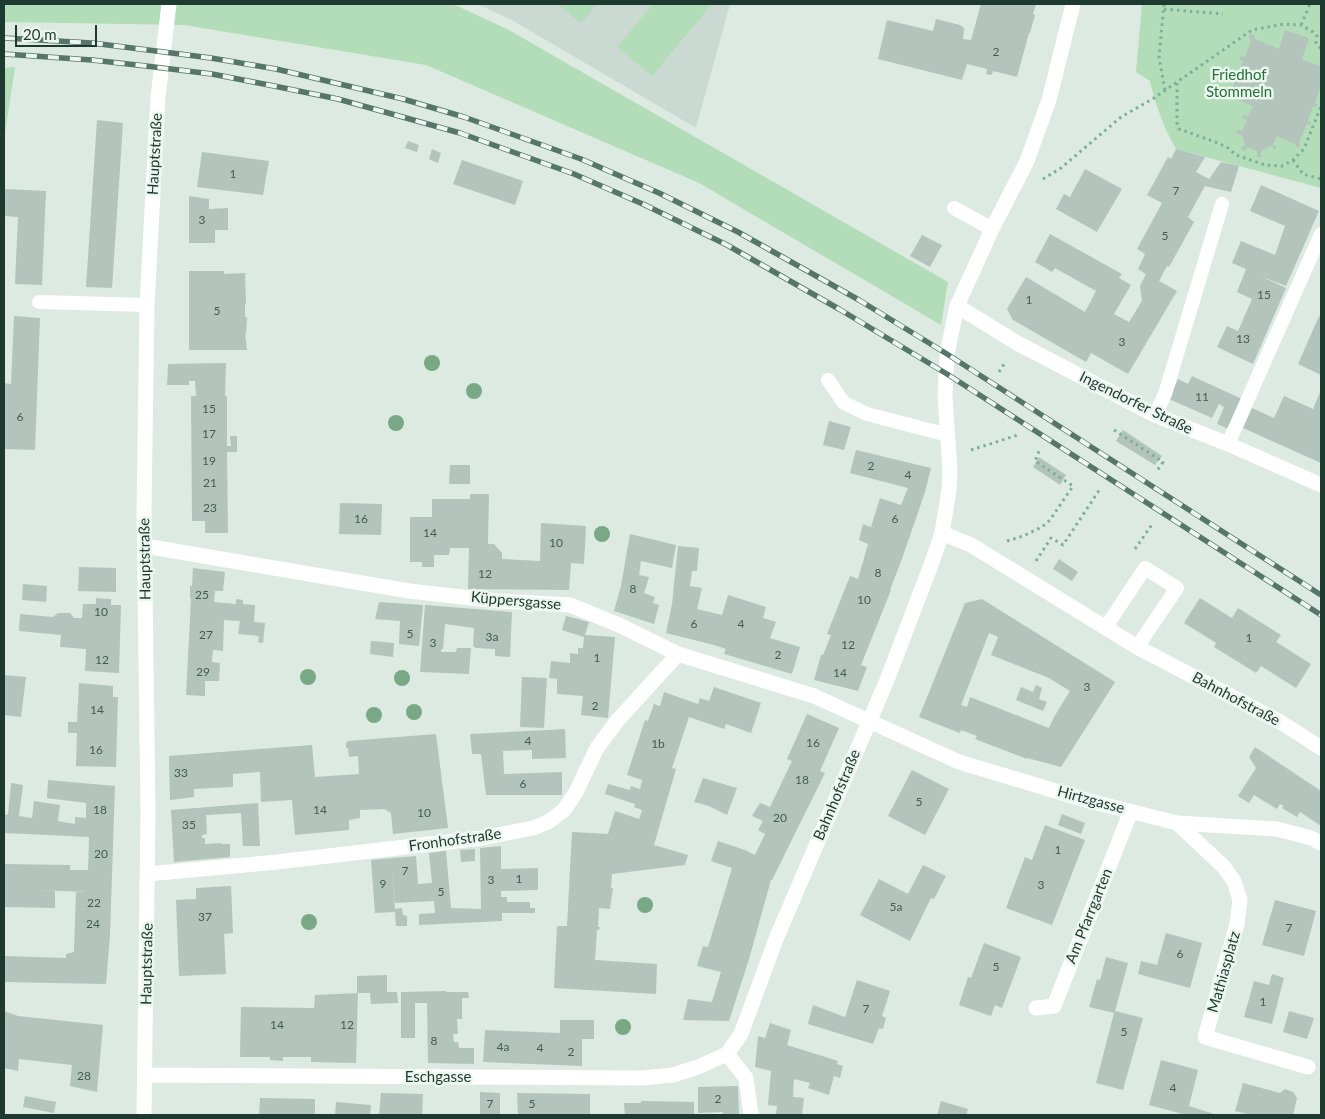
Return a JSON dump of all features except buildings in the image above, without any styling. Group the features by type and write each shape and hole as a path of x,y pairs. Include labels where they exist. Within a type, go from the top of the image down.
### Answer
{"street":[{"name":"Hauptstraße","path":"144,1115 148,874 144,510 147,306 158,97 169,4"},
{"path":"957,306 992,229 1022,170 1049,100 1073,4"},
{"name":"Ingendorfer Straße","path":"957,306 1017,343 1155,415 1228,444 1321,485"},
{"name":"Bahnhofstraße","path":"727,1054 741,1034 792,900 869,721 942,533 950,480 945,396 947,354 957,306"},
{"name":"Bahnhofstraße","path":"942,533 971,545 1138,647 1282,723 1321,748"},
{"name":"Küppersgasse","path":"145,546 409,591 570,606 610,621 678,654 814,696 869,721"},
{"name":"Fronhofstraße","path":"148,874 277,862 482,838 533,828 548,822 564,810 576,792 597,748 612,728 678,654"},
{"name":"Hirtzgasse","path":"869,721 959,762 1090,801 1177,823 1277,829 1311,838 1321,843"},
{"name":"Am Pfarrgarten","path":"1036,1008 1054,1006 1131,811"},
{"name":"Mathiasplatz","path":"1177,823 1223,866 1234,882 1240,900 1237,924 1205,1036 1308,1067"},
{"path":"727,1054 746,1078 751,1115"},
{"name":"Eschgasse","path":"146,1075 642,1078 674,1075 727,1054"}],"lane":[{"path":"1155,415 1165,394 1222,204"},
{"path":"954,208 992,229"},
{"path":"1228,444 1321,234"},
{"path":"39,302 147,306"},
{"path":"828,380 844,403 867,414 948,435"},
{"path":"1106,628 1146,568 1177,588 1138,647"}],"path":[{"path":"1164,4 1159,57 1165,90"},
{"path":"1300,25 1310,4"},
{"path":"1164,9 1224,14"},
{"path":"1022,170 1043,179 1061,168 1121,117 1165,90 1252,30 1284,24 1300,25 1313,32 1316,36 1316,43 1321,49"},
{"path":"1176,82 1177,123 1179,129 1218,143 1236,155 1265,165 1282,166 1293,160 1304,148 1321,106"},
{"path":"1293,160 1303,174 1321,179"},
{"path":"1114,430 1163,462 1156,472"},
{"path":"967,451 1018,435"},
{"path":"992,558 1003,542 1023,536 1042,527 1050,520 1074,486 1035,461 1040,449"},
{"path":"1037,560 1051,538 1062,545 1100,489"}],"shaded area":[{"path":"477,4 730,4 696,128 510,19"}],"green space":[{"path":"4,4 453,4 507,29 948,282 941,325 699,183 426,65 184,25 4,22"},
{"path":"558,4 597,4 581,23"},
{"path":"653,4 712,4 652,76 617,47"},
{"name":"Friedhof Stommeln","path":"1142,4 1321,4 1321,188 1176,149 1165,128 1150,81 1136,72"},
{"path":"15,67 5,133 4,133 4,68"}],"railway":[{"path":"4,38 92,43 211,58 276,69 403,99 464,117 581,159 659,193 738,232 859,300 947,354 1321,595"},
{"path":"4,54 92,60 212,74 338,99 460,133 574,174 645,205 727,245 839,309 947,374 1321,615"}]}
